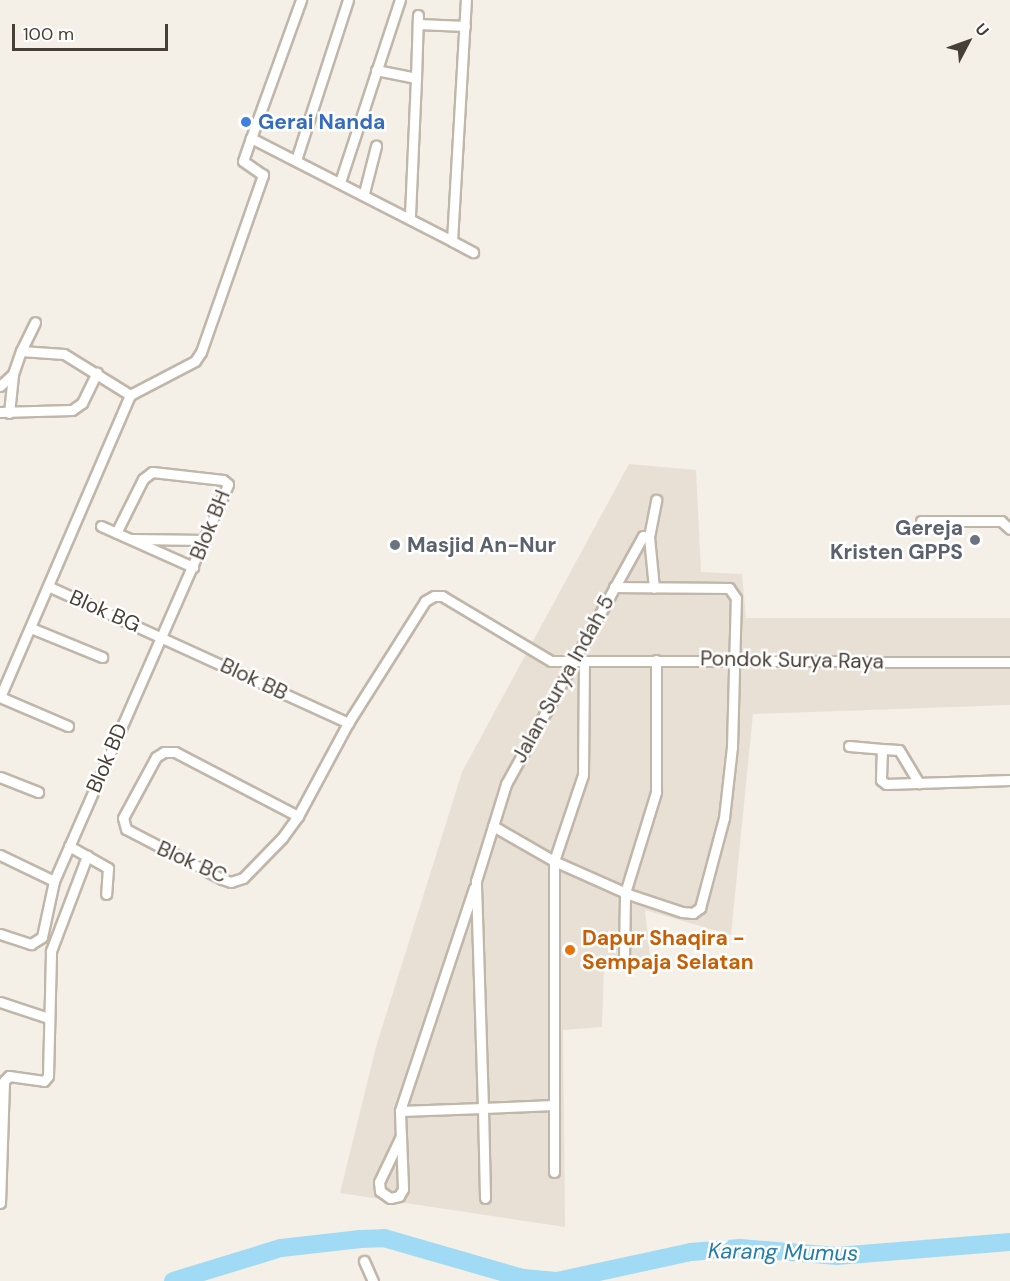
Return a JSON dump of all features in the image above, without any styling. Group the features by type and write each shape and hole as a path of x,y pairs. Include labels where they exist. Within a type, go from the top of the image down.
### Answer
{"street":[{"path":"68,726 0,697 50,587 130,395 195,361 201,352 263,175 243,160 301,0"},
{"path":"296,160 348,0"},
{"path":"340,182 381,70 400,0"},
{"path":"452,241 466,0"},
{"path":"410,217 418,19 465,26"},
{"path":"381,70 416,78"},
{"path":"251,138 362,192 473,252"},
{"path":"362,192 376,146"},
{"path":"35,322 13,374 4,412 72,410 82,403 97,372"},
{"path":"21,351 71,356 130,395"},
{"path":"0,386 13,374"},
{"name":"Blok BH","path":"116,533 143,479 156,472 227,482 229,488 160,636"},
{"path":"654,588 649,537 656,500"},
{"path":"921,521 1001,521 1010,529"},
{"path":"101,526 193,567"},
{"name":"Jalan Surya Indah 5","path":"400,1111 506,784 579,662 614,587 642,537 649,537"},
{"path":"129,538 205,540"},
{"name":"Blok BG","path":"50,587 160,636"},
{"path":"493,826 554,861 625,892 682,912 693,913 700,908 724,818 732,747 731,659 736,598 729,588 614,587"},
{"name":"Pondok Surya Raya","path":"348,723 425,602 434,596 442,596 540,657 579,662 731,659 1010,662"},
{"path":"31,627 102,657"},
{"name":"Blok BB","path":"160,636 348,723"},
{"name":"Blok BD","path":"0,934 31,944 39,940 54,881 160,636"},
{"path":"624,959 625,892 656,792 656,660"},
{"path":"554,1172 554,861 583,775 579,662"},
{"name":"Blok BC","path":"298,816 175,752 156,757 123,818 130,834 222,879 237,881 282,838 298,816 348,723"},
{"path":"849,746 899,750 919,783"},
{"path":"882,749 880,780 886,784 1010,780"},
{"path":"0,777 38,792"},
{"path":"69,846 101,864 110,873 106,894"},
{"path":"0,855 54,881"},
{"path":"0,1203 4,1081 9,1076 46,1079 51,951 89,857"},
{"path":"0,863 19,866"},
{"name":"Jalan Surya Indah 5","path":"476,880 485,1198"},
{"path":"0,1002 48,1018"},
{"path":"401,1136 379,1182 380,1191 390,1198 399,1196 403,1189 401,1136 400,1111 554,1105"},
{"path":"364,1261 373,1281"}],"shaded area":[{"path":"629,464 696,470 701,572 742,574 746,618 1010,618 1010,705 753,714 731,935 645,910 650,956 604,967 602,1027 563,1030 565,1227 340,1193 376,1047 462,772"}],"waterway":[{"name":"Karang Mumus","path":"173,1281 281,1248 360,1239 384,1238 523,1278 557,1281 691,1252 740,1248 837,1256 1010,1242"}],"place":[{"name":"Gerai Nanda","path":"246,122"},
{"name":"Gereja Kristen GPPS","path":"975,540"},
{"name":"Masjid An-Nur","path":"395,545"},
{"name":"Dapur Shaqira - Sempaja Selatan","path":"570,950"}]}
